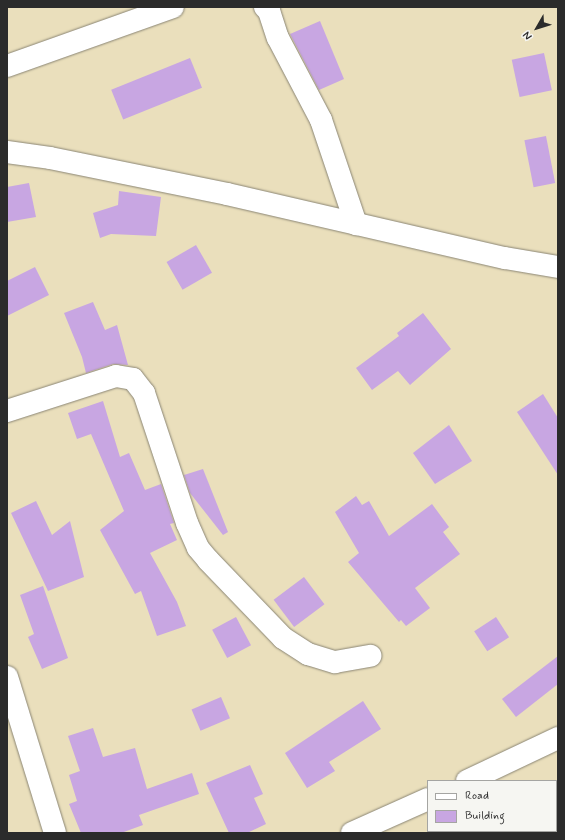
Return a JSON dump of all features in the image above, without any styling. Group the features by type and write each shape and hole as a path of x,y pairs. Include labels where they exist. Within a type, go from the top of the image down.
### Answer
{"street":[{"path":"7,66 173,7"},
{"path":"264,7 269,11 278,38 321,120 356,224"},
{"path":"7,152 50,158 219,192 504,258 558,267"},
{"path":"7,411 116,376 133,380 144,393 187,523 198,548 208,560 283,638 308,654 335,662 370,656"},
{"path":"7,677 55,833"},
{"path":"469,780 558,738"},
{"path":"352,833 427,799"}],"building":[{"path":"320,21 344,79 319,90 290,34"},
{"path":"544,53 552,90 520,97 512,60"},
{"path":"190,58 202,88 123,120 111,90"},
{"path":"546,136 555,183 534,187 524,140"},
{"path":"29,183 36,217 7,222 7,187"},
{"path":"119,191 161,197 156,236 111,234 100,238 93,213 118,205"},
{"path":"196,245 212,273 183,290 167,262"},
{"path":"35,267 49,295 7,316 7,281"},
{"path":"93,302 105,330 117,325 128,365 113,364 86,373 82,357 64,313"},
{"path":"423,313 451,349 410,385 398,371 372,390 356,368 399,336 397,333"},
{"path":"543,394 558,418 558,475 517,412"},
{"path":"103,401 120,457 129,453 145,490 161,484 174,523 170,524 177,540 150,553 177,602 186,626 157,636 141,591 135,594 100,530 124,511 91,434 77,439 68,413"},
{"path":"449,425 472,461 435,484 413,453"},
{"path":"203,469 228,532 223,535 190,493 184,475"},
{"path":"356,496 362,505 369,501 389,536 432,504 449,527 443,532 460,554 415,588 430,608 406,626 401,620 399,622 348,562 359,553 335,512"},
{"path":"36,501 52,535 70,521 84,577 48,591 11,513"},
{"path":"304,577 324,604 294,627 274,600"},
{"path":"43,586 68,658 42,669 28,637 34,634 20,595"},
{"path":"236,617 251,645 227,658 212,630"},
{"path":"496,617 509,637 487,651 474,631"},
{"path":"558,656 558,684 516,717 502,699"},
{"path":"221,697 230,718 201,731 192,710"},
{"path":"363,701 381,729 329,762 335,771 307,788 285,753"},
{"path":"93,728 103,757 135,748 147,789 192,773 199,794 139,815 143,825 121,833 81,833 69,804 77,801 69,775 80,771 68,736"},
{"path":"250,765 263,794 254,798 266,824 247,833 229,833 206,783"}]}
